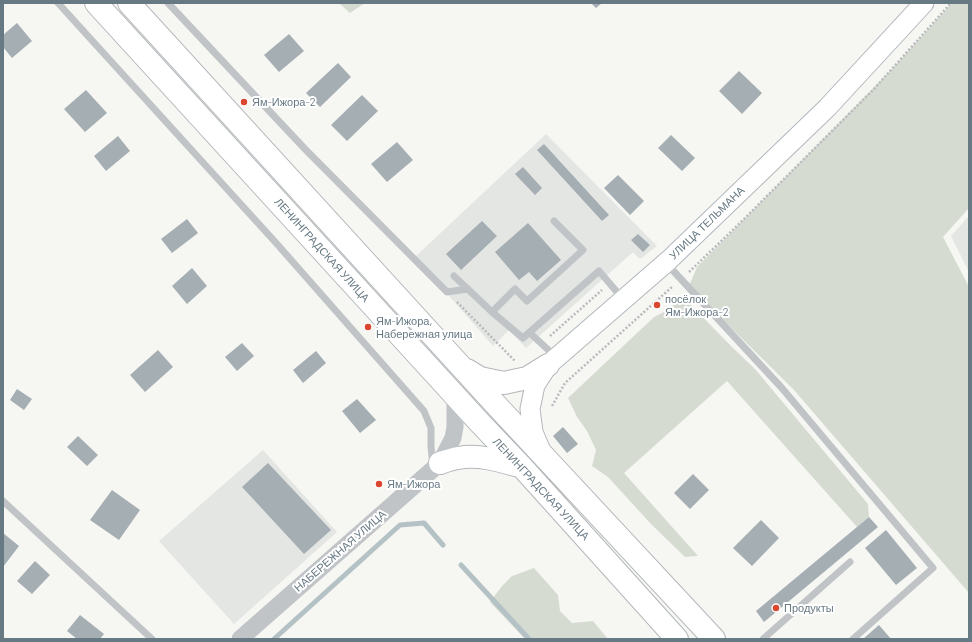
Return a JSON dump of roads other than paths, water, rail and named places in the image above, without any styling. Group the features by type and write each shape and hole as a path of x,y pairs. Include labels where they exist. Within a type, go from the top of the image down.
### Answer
{"highway":[{"name":"ЛЕНИНГРАДСКАЯ УЛИЦА","path":"96,3 455,396 522,467 677,639"},
{"path":"129,3 460,365 708,633"},
{"path":"460,365 480,378 504,383 527,378 552,361"},
{"path":"437,466 457,458 470,456 484,457 522,467"}],"main road":[{"name":"УЛИЦА ТЕЛЬМАНА","path":"542,454 533,432 530,409 535,385 552,361 666,263 826,108 924,3"}],"street":[{"path":"437,466 453,438 455,427 455,396"},
{"name":"НАБЕРЕЖНАЯ УЛИЦА","path":"240,639 437,466"}],"lane":[{"path":"58,3 277,244 424,411 431,428 431,447 437,466"},
{"path":"168,3 310,154 447,292 468,289"},
{"path":"492,312 515,289 527,301 583,250 554,220"},
{"path":"666,263 781,387 934,568 853,639"},
{"path":"454,276 492,312 523,338 599,271 624,299"},
{"path":"530,332 552,361"},
{"path":"3,501 152,639"},
{"path":"763,639 850,562"}],"waterway":[{"path":"274,639 400,525 424,523 443,545"},
{"path":"461,565 529,639"}],"place":[{"name":"Ям-Ижора-2","path":"244,102"},
{"name":"посёлок Ям-Ижора-2","path":"657,305"},
{"name":"Ям-Ижора, Набережная улица","path":"368,327"},
{"name":"Ям-Ижора","path":"379,484"},
{"name":"Продукты","path":"776,608"}]}
